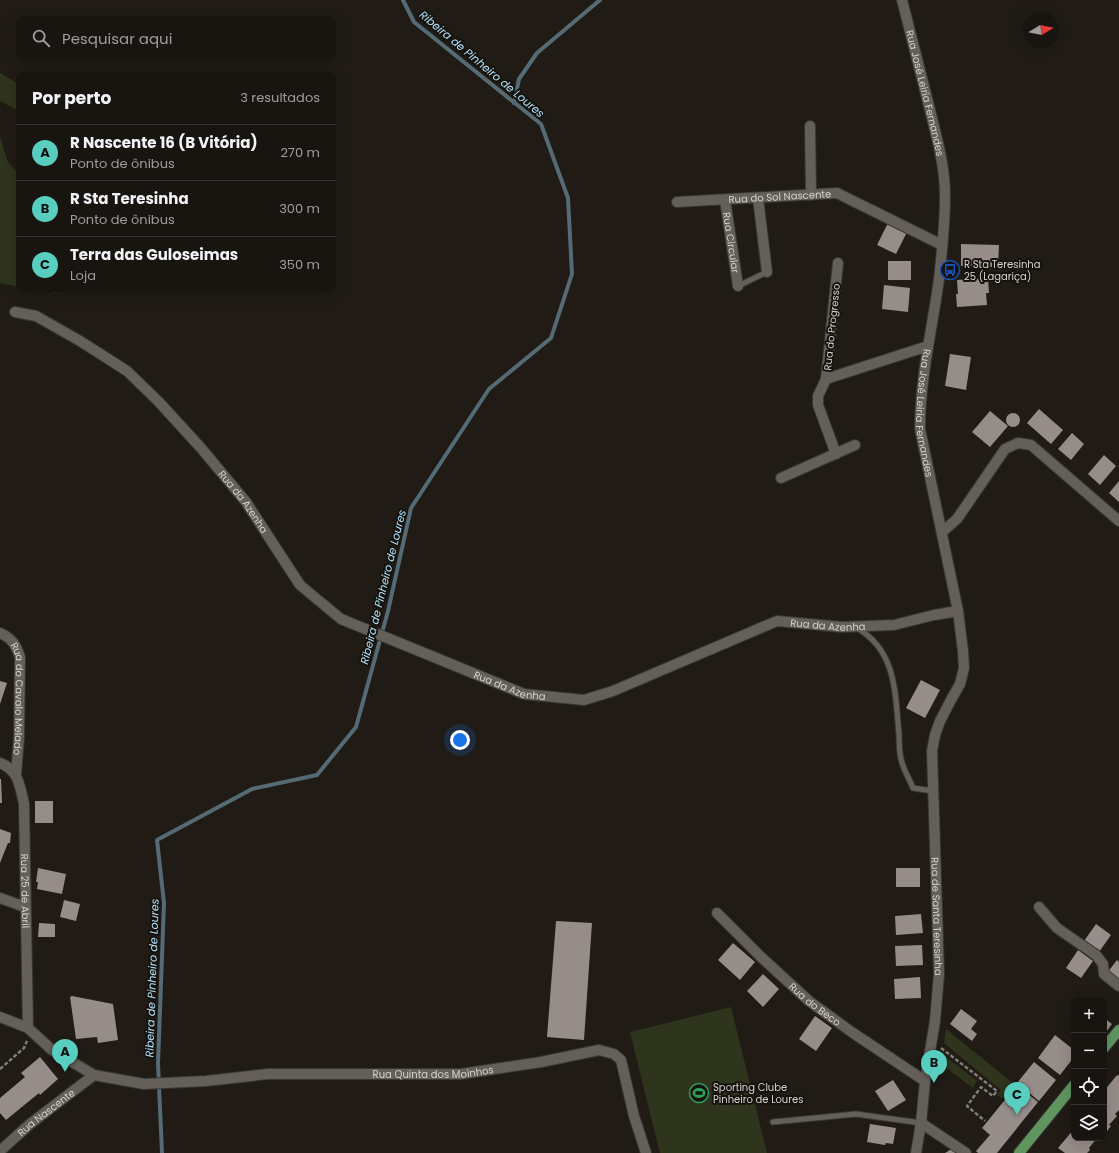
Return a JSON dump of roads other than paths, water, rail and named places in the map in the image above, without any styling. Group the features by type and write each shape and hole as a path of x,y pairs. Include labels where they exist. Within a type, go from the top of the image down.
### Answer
{"main road":[{"path":"1107,1044 1119,1030"},
{"path":"1019,1153 1071,1089"}],"street":[{"name":"Rua José Leiria Fernandes","path":"902,0 938,141 944,171 945,195 939,279 924,368 920,429 958,611 964,668 960,684"},
{"path":"810,126 811,194"},
{"name":"Rua do Sol Nascente","path":"677,202 837,193 942,245"},
{"path":"758,198 767,272"},
{"name":"Rua Circular","path":"725,200 738,286"},
{"name":"Rua do Progresso","path":"838,263 826,379 928,346"},
{"name":"Rua da Azenha","path":"15,312 36,316 80,341 127,371 158,401 201,448 246,502 300,585 341,619 524,694 584,700 614,692 777,621 842,627 894,625 934,614 958,611"},
{"path":"826,379 818,396 818,405 836,454"},
{"path":"942,532 957,520 1005,449 1018,443 1031,445 1119,521"},
{"path":"781,478 855,445"},
{"name":"Rua do Cavalo Melado","path":"0,633 12,639 20,656 19,737 16,774"},
{"name":"Rua de Santa Teresinha","path":"916,1153 921,1123 925,1081 935,1021 939,974 932,751 935,735 946,709 960,684"},
{"path":"0,763 16,774"},
{"name":"Rua 25 de Abril","path":"16,774 24,804 28,1028"},
{"path":"0,898 25,907"},
{"path":"1039,907 1057,928 1096,955 1103,964 1104,974 1119,986"},
{"name":"Rua do Beco","path":"717,913 761,957 809,1001 853,1033 925,1081"},
{"path":"0,1017 28,1028 52,1050 94,1075"},
{"name":"Rua Quinta dos Moinhos","path":"94,1075 144,1084 268,1074 461,1074 541,1062 599,1050 614,1054 621,1060 634,1116 646,1153"},
{"name":"Rua Nascente","path":"0,1151 30,1124 94,1075"},
{"path":"921,1123 966,1153"}],"lane":[{"path":"738,286 767,272"},
{"path":"854,627 868,634 879,646 887,660 893,678 901,759 913,788 933,791"},
{"path":"774,1122 856,1114 921,1123"}],"waterway":[{"name":"Ribeira de Pinheiro de Loures","path":"162,1153 158,1063 164,903 157,840 252,789 317,775 356,727 388,611 411,508 489,389 551,338 572,274 568,198 541,124 414,22 403,0"},
{"path":"514,103 519,79 537,53 600,0"}],"place":[{"name":"R Sta Teresinha 25 (Lagariça)","path":"950,270"},
{"name":"R Nascente 16 (B Vitória)","path":"65,1072"},
{"name":"R Sta Teresinha","path":"934,1083"},
{"name":"Sporting Clube Pinheiro de Loures","path":"699,1093"},
{"name":"Terra das Guloseimas","path":"1017,1115"}]}
